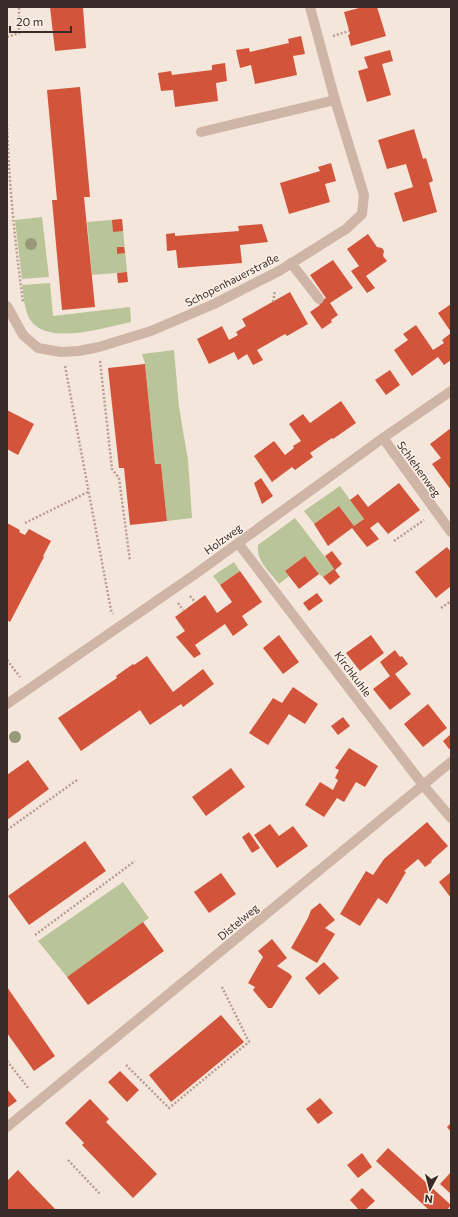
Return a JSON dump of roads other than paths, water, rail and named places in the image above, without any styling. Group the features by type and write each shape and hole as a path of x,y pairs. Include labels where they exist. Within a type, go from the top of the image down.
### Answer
{"street":[{"name":"Schopenhauerstraße","path":"7,306 23,335 38,348 61,352 79,351 99,347 151,331 214,304 291,263 346,229 362,214 364,195 310,7"},
{"path":"201,132 336,100"},
{"path":"291,263 319,299"},
{"name":"Holzweg","path":"7,704 120,627 451,390"},
{"name":"Schlehenweg","path":"383,438 451,532"},
{"name":"Kirchkuhle","path":"238,543 423,785 451,818"},
{"name":"Distelweg","path":"7,1127 451,762"}]}
